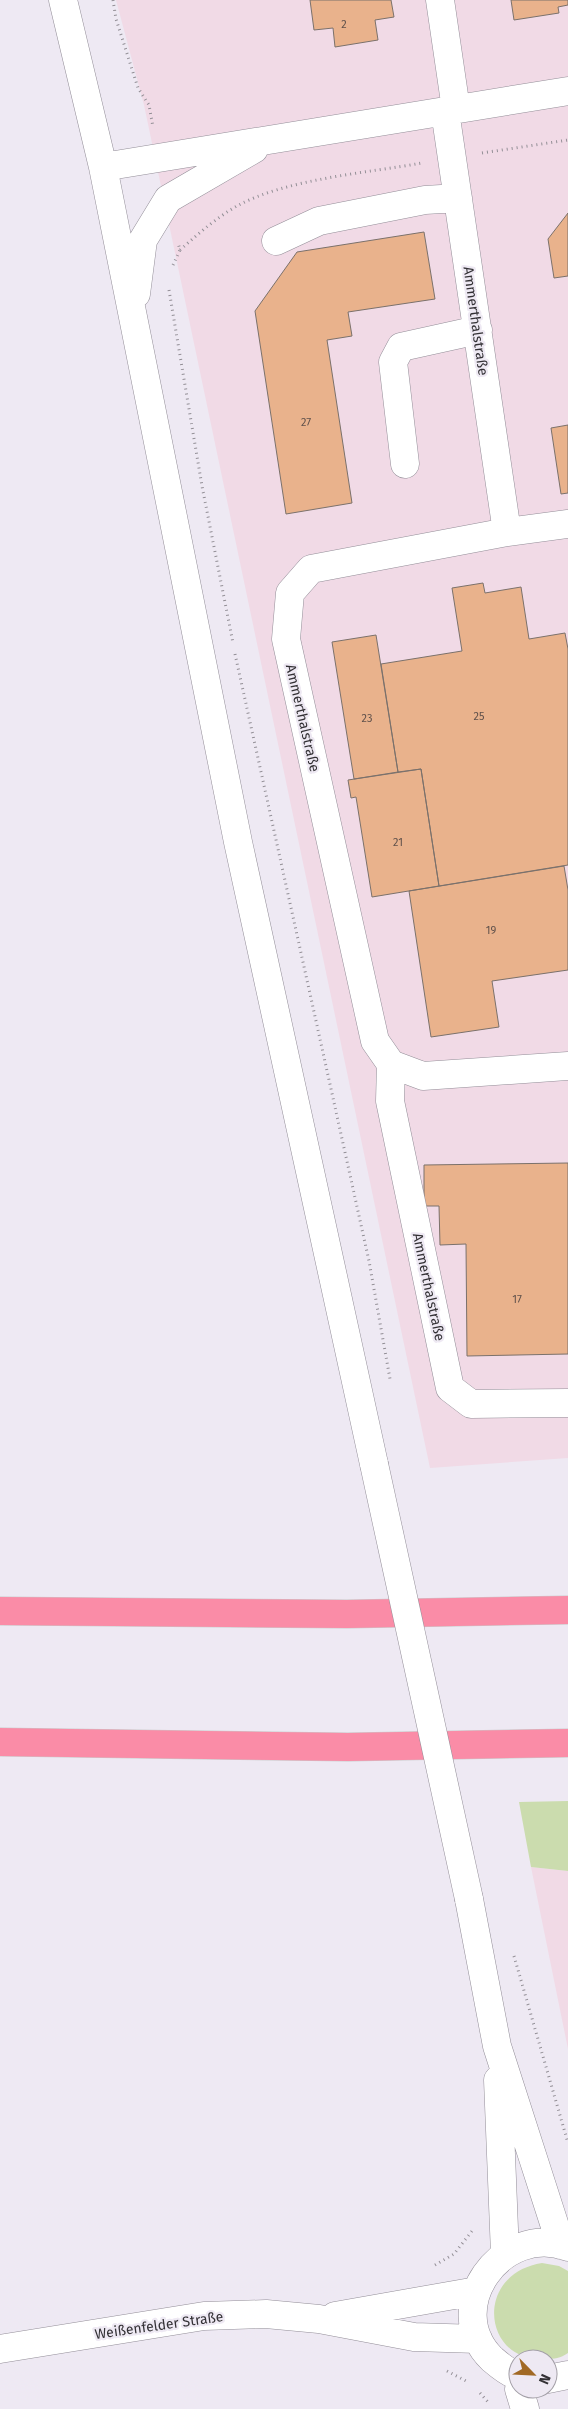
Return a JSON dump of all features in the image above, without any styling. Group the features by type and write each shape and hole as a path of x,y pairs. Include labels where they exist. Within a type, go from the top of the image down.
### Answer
{"highway":[{"path":"0,1611 347,1614 568,1610"},
{"path":"0,1742 348,1747 568,1743"}],"street":[{"path":"63,0 103,167 238,842 469,1899 497,2046 565,2246 540,2244 522,2246 505,2254 492,2264 477,2291 473,2308 474,2324 478,2338 488,2354 508,2373"},
{"name":"Ammerthalstraße","path":"440,0 458,198 507,532"},
{"path":"103,167 568,91"},
{"path":"133,318 143,240 168,199 268,140"},
{"path":"276,241 319,221 425,200 458,198"},
{"path":"406,464 393,362 401,347 478,330"},
{"name":"Ammerthalstraße","path":"568,524 507,532 311,569 290,593 286,639 376,1041 391,1064 390,1101 450,1388 471,1404 568,1403"},
{"path":"391,1064 423,1076 568,1066"},
{"path":"497,2046 505,2254"},
{"name":"Weißenfelder Straße","path":"319,2319 477,2291"},
{"name":"Weißenfelder Straße","path":"0,2349 204,2316 266,2314 319,2319 414,2337 478,2338"}],"path":[{"path":"114,0 116,19 138,88 149,105 159,158"},
{"path":"168,199 180,250 171,272"},
{"path":"169,288 202,486 233,643 369,1261 391,1385"},
{"path":"512,1949 568,2143"},
{"path":"430,2267 454,2254 475,2227"}],"shaded area":[{"path":"116,0 568,0 568,1458 430,1468 144,105"},
{"path":"531,1867 568,1871 568,2049"}],"green space":[{"path":"568,1801 568,1871 531,1867 519,1802"},
{"path":"542,2263 559,2266 568,2271 568,2353 561,2357 558,2358 558,2349 512,2349 507,2346 498,2332 494,2315 496,2298 505,2283 520,2270"}],"building":[{"path":"310,0 391,0 394,17 375,20 378,40 335,47 333,28 314,30"},
{"path":"511,0 568,0 568,5 558,7 559,13 514,20"},
{"path":"568,213 568,276 554,278 548,239"},
{"path":"424,232 435,299 348,312 352,336 327,340 352,503 286,514 255,311 297,252"},
{"path":"568,425 568,493 561,494 551,428"},
{"path":"483,583 485,593 521,587 529,639 565,633 568,649 568,865 439,886 421,769 398,772 381,664 462,651 452,588"},
{"path":"376,635 398,772 354,779 332,642"},
{"path":"421,769 439,886 372,897 356,797 351,798 348,780"},
{"path":"564,866 568,890 568,970 492,981 499,1027 431,1037 409,891"},
{"path":"568,1163 568,1354 467,1356 466,1244 440,1245 439,1206 424,1206 424,1165"}]}
